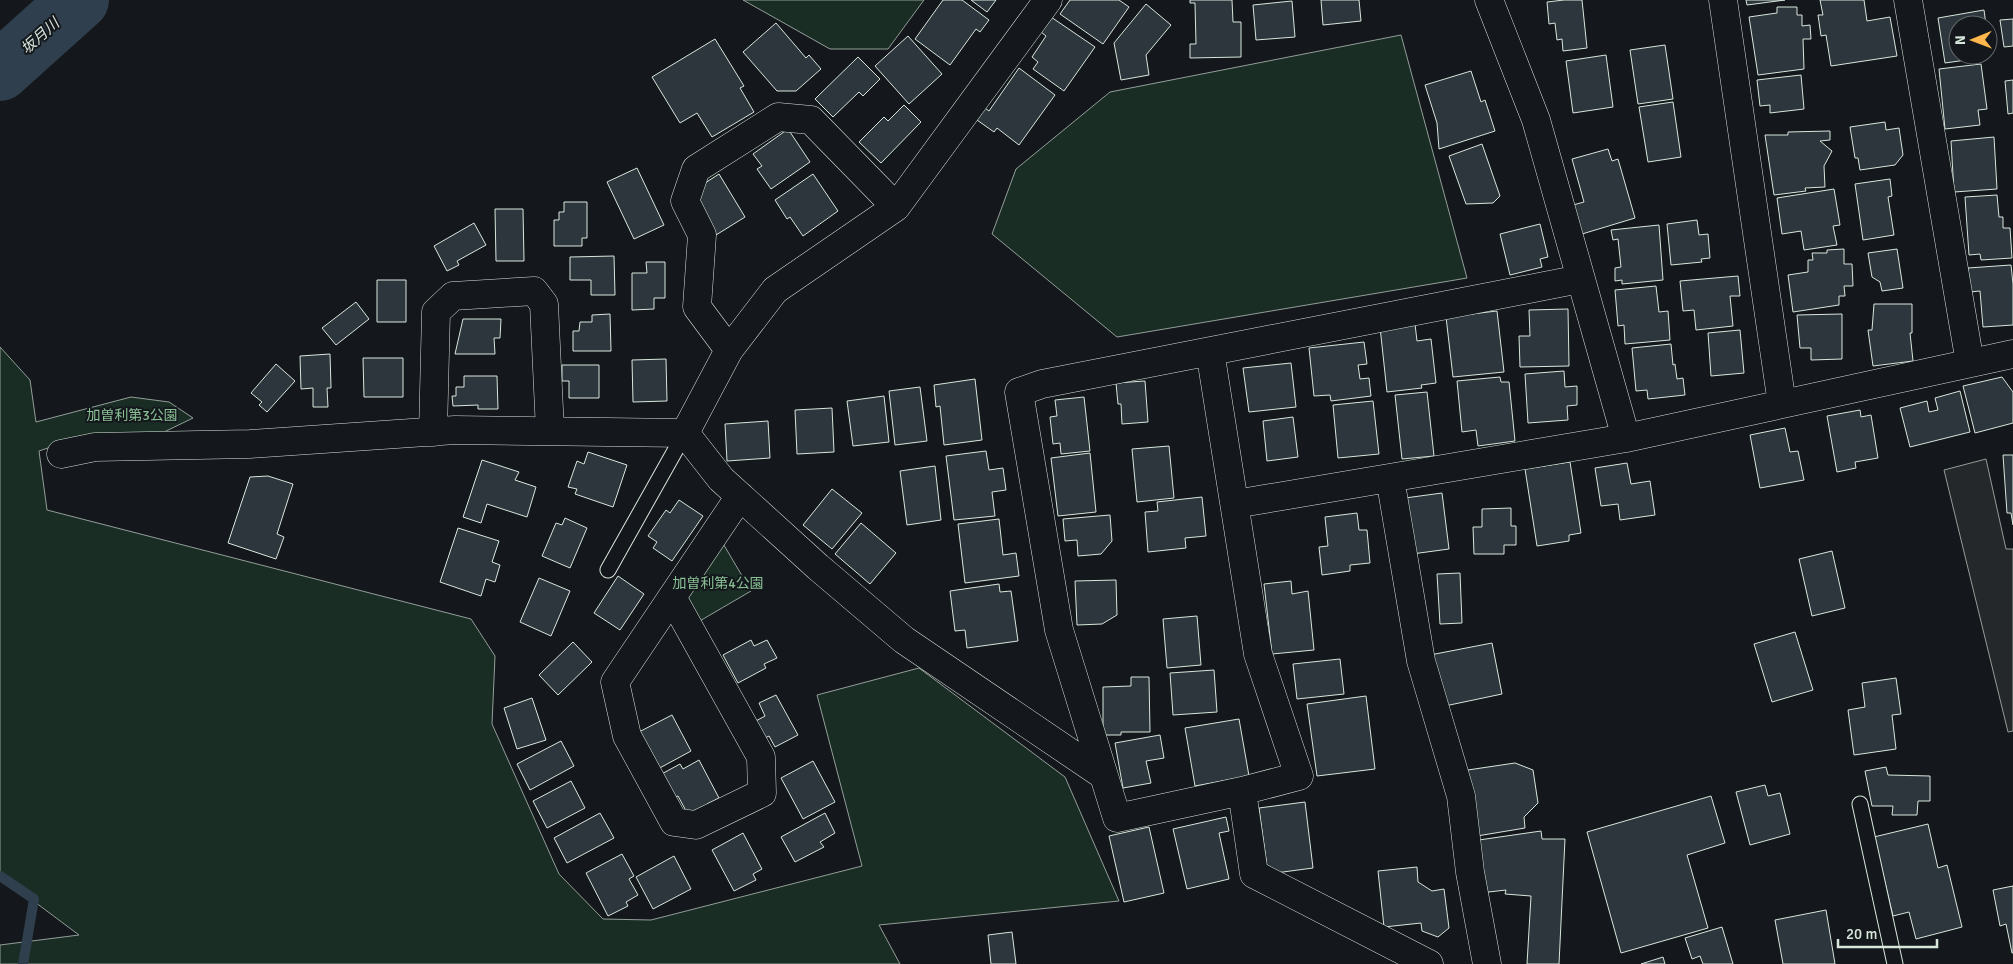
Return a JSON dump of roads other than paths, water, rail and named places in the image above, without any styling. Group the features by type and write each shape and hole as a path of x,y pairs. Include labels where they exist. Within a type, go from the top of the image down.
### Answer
{"street":[{"path":"685,433 729,350 775,290 896,208 1048,0"},
{"path":"1490,0 1536,120 1626,438"},
{"path":"1723,0 1782,404"},
{"path":"1908,0 1970,364"},
{"path":"729,350 697,307 702,235 685,201 696,169 778,116 811,120 896,208"},
{"path":"1210,351 1258,654 1299,776 1242,791 1117,818 1059,630 1019,392 1042,384 1210,351 1580,279"},
{"path":"433,432 436,312 453,296 534,291 544,304 550,431"},
{"path":"1235,504 1626,438 2013,354"},
{"path":"61,454 95,447 250,444 455,430 685,433"},
{"path":"685,433 721,479 818,567 904,640 1103,775"},
{"path":"1390,478 1421,661 1460,796 1470,872 1487,964"},
{"path":"672,597 761,757 762,793 696,825 674,822 627,736 615,682 672,597 740,496"},
{"path":"1242,791 1254,874 1429,964"}],"lane":[{"path":"608,570 685,433"},
{"path":"1860,804 1895,964"}],"waterway":[{"name":"坂月川","path":"0,71 79,0"},
{"path":"0,876 34,899 23,964"}],"park label":[{"name":"加曽利第3公園","path":"132,415"},
{"name":"加曽利第4公園","path":"718,583"}]}
